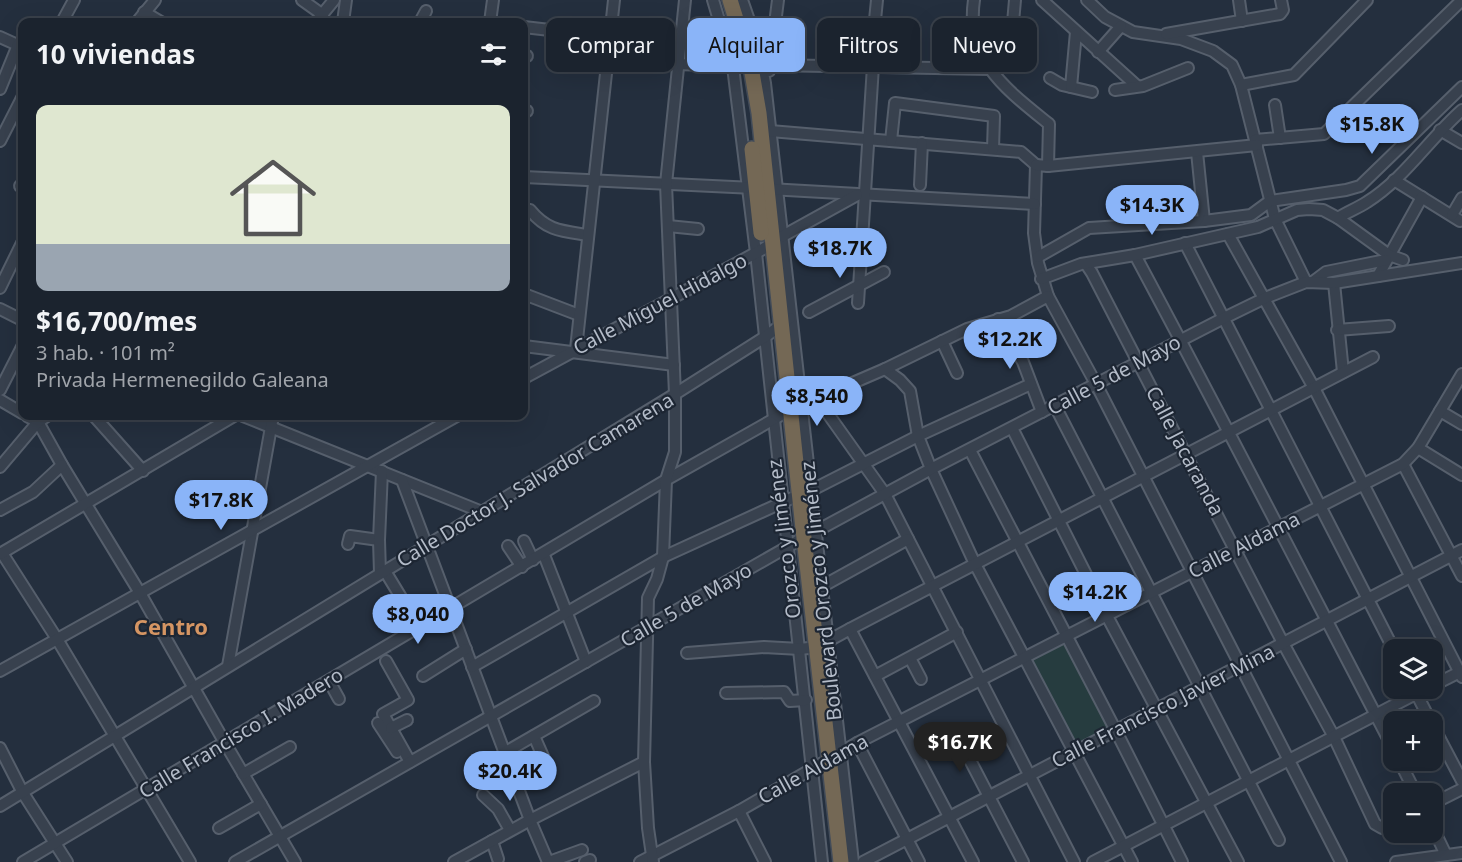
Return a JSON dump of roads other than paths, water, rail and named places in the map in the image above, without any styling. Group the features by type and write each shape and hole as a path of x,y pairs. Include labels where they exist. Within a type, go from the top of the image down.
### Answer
{"highway":[{"name":"Orozco y Jiménez","path":"721,0 726,18"},
{"name":"Orozco y Jiménez","path":"730,0 751,67 759,113 761,189"},
{"name":"Orozco y Jiménez","path":"739,72 750,117 761,189 826,762 841,862"},
{"name":"Orozco y Jiménez","path":"786,412 787,500 801,539"},
{"name":"Orozco y Jiménez","path":"826,762 831,862"}],"street":[{"path":"64,18 74,0"},
{"path":"139,18 155,0"},
{"path":"302,0 318,18"},
{"path":"320,18 334,0 346,1 344,18"},
{"path":"491,18 493,0"},
{"path":"612,18 614,0"},
{"path":"653,859 648,828 644,762 648,598 657,579 663,557 666,480 675,452 675,394 666,184 685,0"},
{"name":"Orozco y Jiménez","path":"713,0 720,18"},
{"name":"Boulevard Orozco y Jiménez","path":"742,0 757,43 770,131 761,189 786,412 810,491 801,539 821,587 813,647 826,762 853,862"},
{"path":"776,18 778,0"},
{"path":"875,18 877,0"},
{"path":"973,18 974,0"},
{"path":"1013,18 1015,0"},
{"path":"1042,0 1137,86"},
{"path":"1087,0 1105,17 1133,32 1181,39 1213,51 1232,65 1241,85 1275,219 1310,281 1334,283 1462,263"},
{"path":"1239,0 1242,21"},
{"path":"1157,36 1280,14 1283,10 1281,0"},
{"path":"1241,85 1294,75 1367,0"},
{"path":"770,131 993,148 1021,152 1042,165 1197,152 1280,138 1324,134 1462,0"},
{"path":"422,18 426,11"},
{"path":"144,12 154,18"},
{"path":"1098,52 1121,26"},
{"path":"528,27 546,30"},
{"path":"1071,87 1076,32"},
{"path":"0,37 18,45"},
{"path":"0,89 18,50"},
{"path":"675,64 687,64"},
{"path":"1115,90 1143,86 1188,68"},
{"path":"573,351 606,72"},
{"path":"766,95 769,72"},
{"path":"858,303 862,194 873,72"},
{"path":"992,72 1010,93 1049,124 1035,204 1034,233 1041,279 1048,296 1242,665 1341,862"},
{"path":"1050,78 1062,85 1092,92"},
{"path":"1038,257 1089,228 1204,221 1251,215 1270,201 1360,186 1462,87"},
{"path":"891,141 895,103 994,117 993,148"},
{"path":"1275,105 1280,138"},
{"path":"0,141 18,109"},
{"path":"1338,218 1368,201 1394,180 1440,130 1462,111"},
{"path":"1440,130 1462,143"},
{"path":"920,185 922,144"},
{"path":"1197,152 1204,221"},
{"path":"528,177 1035,204"},
{"path":"1394,180 1456,218 1462,198"},
{"name":"Calle Miguel Hidalgo","path":"528,376 862,194"},
{"path":"1378,276 1422,197"},
{"path":"1041,279 1081,264 1135,255 1258,227 1298,210 1309,209 1323,210 1338,218 1387,257 1404,260"},
{"path":"530,210 540,223 561,231 588,235"},
{"path":"668,226 698,229"},
{"path":"1228,234 1314,388 1461,673 1443,681"},
{"path":"1185,243 1388,639"},
{"path":"1135,255 1230,432 1277,528 1383,729"},
{"name":"Calle 5 de Mayo","path":"235,862 801,539 931,469 1264,298 1310,281 1326,272 1387,257"},
{"path":"0,288 18,260"},
{"name":"Calle Jacaranda","path":"1086,264 1187,454 1283,644 1334,737 1375,824 1383,828"},
{"path":"809,312 884,272"},
{"path":"1334,283 1343,372"},
{"path":"528,296 579,315"},
{"name":"Calle Francisco I. Madero","path":"23,862 666,480 786,412 885,369 942,341 1011,315 1048,296"},
{"path":"0,309 18,318"},
{"path":"998,319 1023,362 1042,412"},
{"path":"1337,330 1389,326"},
{"name":"Calle Doctor J. Salvador Camarena","path":"0,806 675,394 777,328"},
{"path":"942,341 957,373"},
{"path":"528,346 674,365"},
{"path":"0,390 18,355"},
{"path":"687,653 764,646 813,647 1373,357"},
{"path":"885,369 910,391 918,436 975,564 1132,862"},
{"name":"Calle Aldama","path":"640,862 653,859 857,743 1403,464 1418,448 1462,374"},
{"path":"810,491 918,436 1031,384"},
{"path":"816,398 885,494 1074,862"},
{"path":"0,400 18,411"},
{"path":"1055,406 1279,840"},
{"path":"1440,411 1462,424"},
{"path":"0,467 41,420"},
{"path":"42,420 62,465 140,593 295,862"},
{"path":"98,420 143,471"},
{"path":"190,862 57,639 1,553 227,420"},
{"path":"432,429 435,420"},
{"path":"0,671 449,420"},
{"path":"228,666 272,421 402,480 482,512"},
{"path":"1012,428 1107,616 1205,804 1238,862"},
{"path":"1418,448 1462,475"},
{"path":"970,450 1182,862"},
{"path":"1403,464 1462,576"},
{"path":"0,510 33,492 62,465"},
{"path":"382,471 379,540 383,572 402,599"},
{"path":"402,480 504,753 549,862 582,850"},
{"path":"472,667 663,557 787,500"},
{"path":"348,544 350,536 379,540"},
{"path":"821,587 908,539"},
{"path":"524,541 538,557 567,611 586,662"},
{"path":"508,546 522,567"},
{"name":"Calle Francisco Javier Mina","path":"863,862 1462,550"},
{"path":"850,629 973,862"},
{"path":"875,676 957,632"},
{"name":"Orozco y Jiménez","path":"813,647 806,700 826,762 822,862"},
{"path":"423,676 466,649"},
{"path":"910,658 921,679"},
{"path":"386,661 408,700 383,714 408,763"},
{"path":"329,681 339,699"},
{"path":"726,693 784,692 790,701 806,700"},
{"path":"1093,862 1404,699"},
{"path":"504,753 594,701"},
{"path":"391,729 407,720"},
{"path":"378,723 408,763"},
{"path":"534,736 549,770"},
{"path":"958,737 1023,862"},
{"path":"857,743 919,862"},
{"path":"1443,744 1462,781"},
{"path":"243,774 291,747"},
{"path":"0,748 23,793 67,862"},
{"path":"454,862 510,830 644,762"},
{"path":"1443,798 1462,789"},
{"path":"483,795 498,809 510,830"},
{"path":"219,828 261,804"},
{"path":"739,811 765,862"},
{"path":"492,841 498,859"},
{"path":"1440,843 1446,855"},
{"path":"474,850 476,862"},
{"path":"1396,862 1462,852"}],"district":[{"name":"Centro","path":"171,627"}]}
